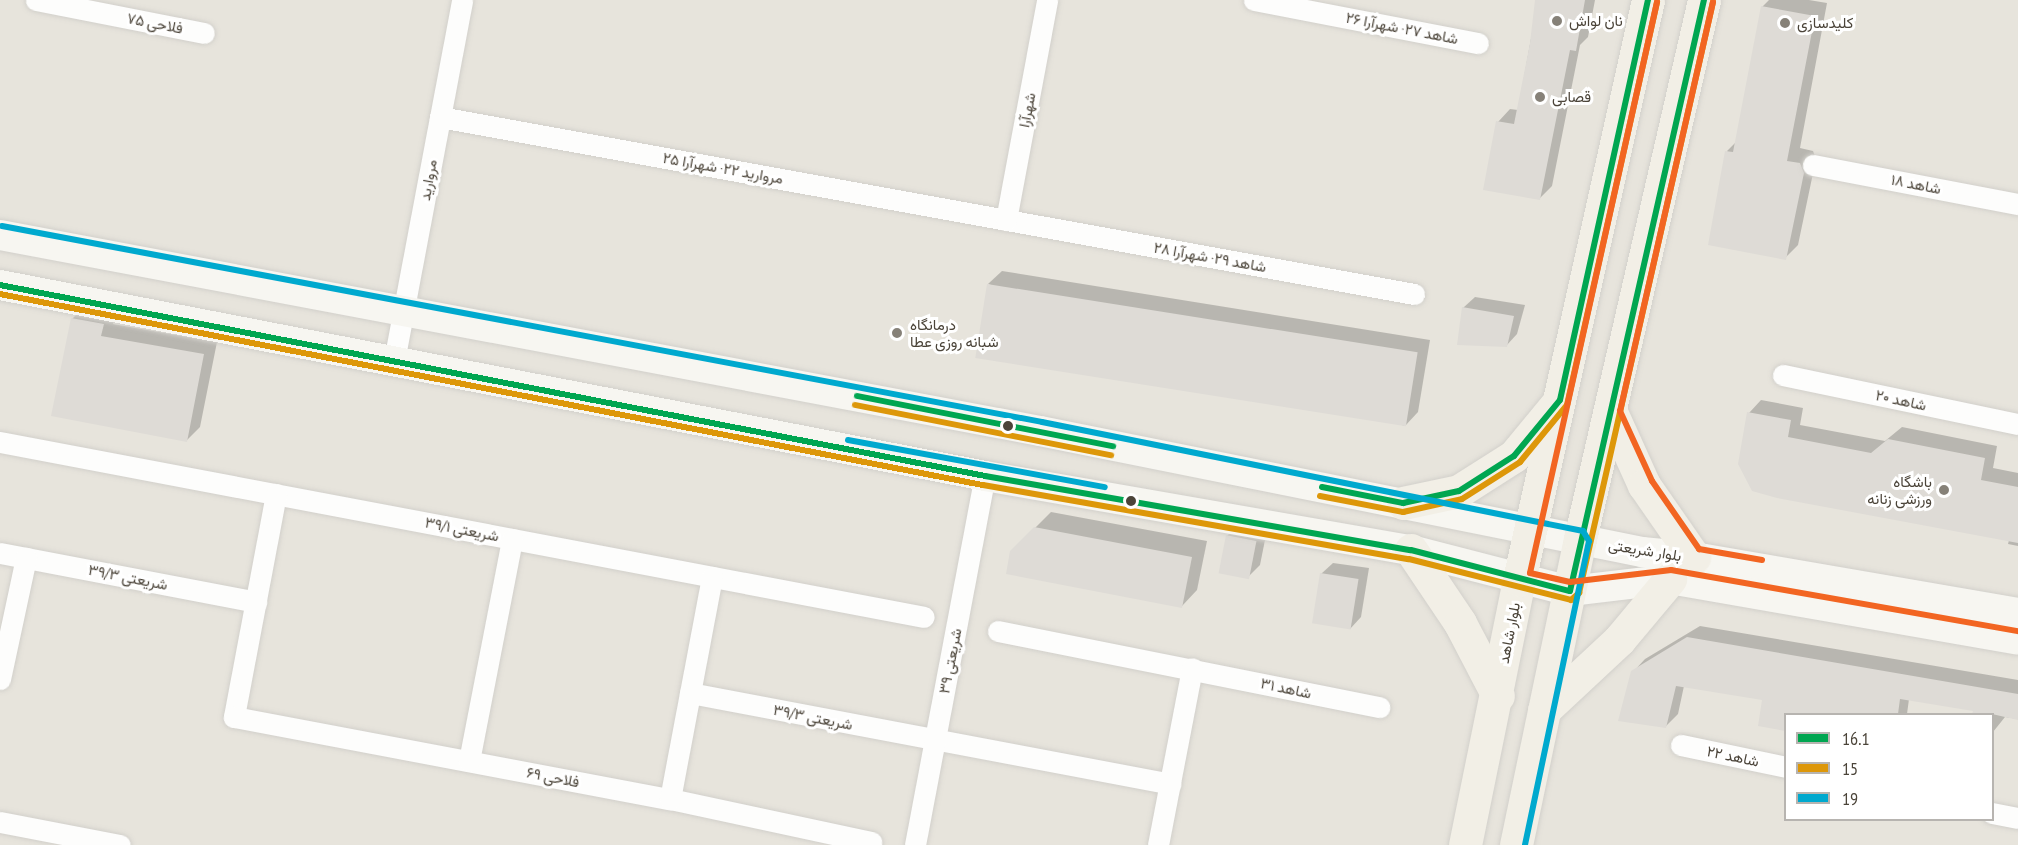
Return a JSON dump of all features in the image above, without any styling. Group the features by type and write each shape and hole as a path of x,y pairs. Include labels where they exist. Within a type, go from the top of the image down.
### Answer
{"main road":[{"name":"بلوار شاهد","path":"1465,845 1498,696 1519,580 1648,0"},
{"path":"1516,845 1580,539 1704,0"},
{"name":"بلوار شریعتی","path":"0,235 404,310 1403,503 1642,552 1694,557 2018,613"},
{"name":"بلوار شریعتی","path":"0,285 985,476 1411,550 1475,565 1519,580 1570,591 1670,579 2018,640"},
{"path":"1403,503 1459,491 1514,456 1560,400"},
{"path":"1611,412 1644,485 1694,557"},
{"path":"1411,550 1460,623 1498,696"},
{"path":"1544,710 1619,640 1670,579"}],"street":[{"name":"فلاحی ۷۵","path":"36,0 204,33"},
{"name":"مروارید","path":"394,361 462,0"},
{"name":"شهرآرا","path":"1006,219 1047,0"},
{"name":"شاهد ۲۷- شهرآرا ۲۶","path":"1254,0 1478,42"},
{"name":"مروارید ۲۲- شهرآرا ۲۵","path":"440,117 1006,219"},
{"name":"شاهد ۱۸","path":"1813,165 2018,204"},
{"name":"شاهد ۲۹- شهرآرا ۲۸","path":"1006,219 1414,294"},
{"name":"شاهد ۲۰","path":"1783,375 2018,424"},
{"name":"شریعتی ۳۹/۱","path":"0,442 924,617"},
{"name":"شریعتی ۳۹","path":"915,845 985,476"},
{"path":"256,602 276,494"},
{"path":"470,761 512,539"},
{"name":"شریعتی ۳۹/۳","path":"0,553 256,602"},
{"path":"0,678 26,558"},
{"path":"670,799 712,577"},
{"name":"فلاحی ۶۹","path":"256,602 234,717 670,799 871,842"},
{"name":"شاهد ۳۱","path":"998,632 1192,668 1380,707"},
{"path":"1158,845 1192,668"},
{"name":"شریعتی ۳۹/۳","path":"690,693 1170,784"},
{"name":"شاهد ۲۲","path":"1682,745 1784,767"},
{"path":"1994,813 2018,818"},
{"path":"0,822 120,845"}],"shaded area":[{"path":"0,0 2018,0 2018,845 0,845"}],"building":[{"path":"1535,0 1585,0 1576,51 1570,50 1540,200 1483,190 1496,121 1514,124 1530,43"},
{"path":"1761,6 1815,16 1787,161 1800,163 1804,173 1786,260 1708,245 1725,151 1733,152"},
{"path":"987,284 1418,352 1406,426 975,358"},
{"path":"1462,307 1514,316 1507,347 1457,345"},
{"path":"71,318 104,324 101,336 204,354 187,442 51,416"},
{"path":"1747,412 1791,420 1788,437 1871,453 1888,439 1985,458 1981,480 2018,487 2018,543 1777,498 1752,491 1738,464"},
{"path":"1034,527 1192,557 1182,608 1006,574 1010,551"},
{"path":"1226,535 1256,541 1249,579 1219,573"},
{"path":"1320,573 1359,579 1351,629 1312,623"},
{"path":"1687,637 2018,694 2018,720 1994,713 1972,713 1973,711 1900,699 1898,713 1784,713 1784,731 1758,726 1762,700 1676,686 1666,728 1618,721 1631,671"}],"transit line":[{"name":"16.1","path":"1322,487 1403,503 1459,491 1514,456 1560,400 1648,0"},
{"name":"16.1","path":"0,285 985,476 1411,550 1570,591 1704,0"},
{"name":"15","path":"1320,496 1403,512 1462,499 1520,462 1567,405 1657,2"},
{"path":"1657,2 1530,573 1570,582 1671,570 2018,631"},
{"name":"15","path":"0,294 983,485 1409,559 1571,600 1579,593 1713,2"},
{"path":"1713,2 1620,411 1652,481 1699,549 1762,560"},
{"name":"19","path":"2,226 1042,422 1583,531 1589,541 1525,845"},
{"name":"16.1","path":"857,396 1113,446"},
{"name":"15","path":"855,405 1111,455"},
{"name":"19","path":"848,440 1105,487"}],"place":[{"name":"نان لواش","path":"1557,21"},
{"name":"کلیدسازی","path":"1785,23"},
{"name":"قصابی","path":"1540,97"},
{"name":"درمانگاه شبانه روزی عطا","path":"897,333"},
{"name":"باشگاه ورزشی زنانه","path":"1944,490"}]}
